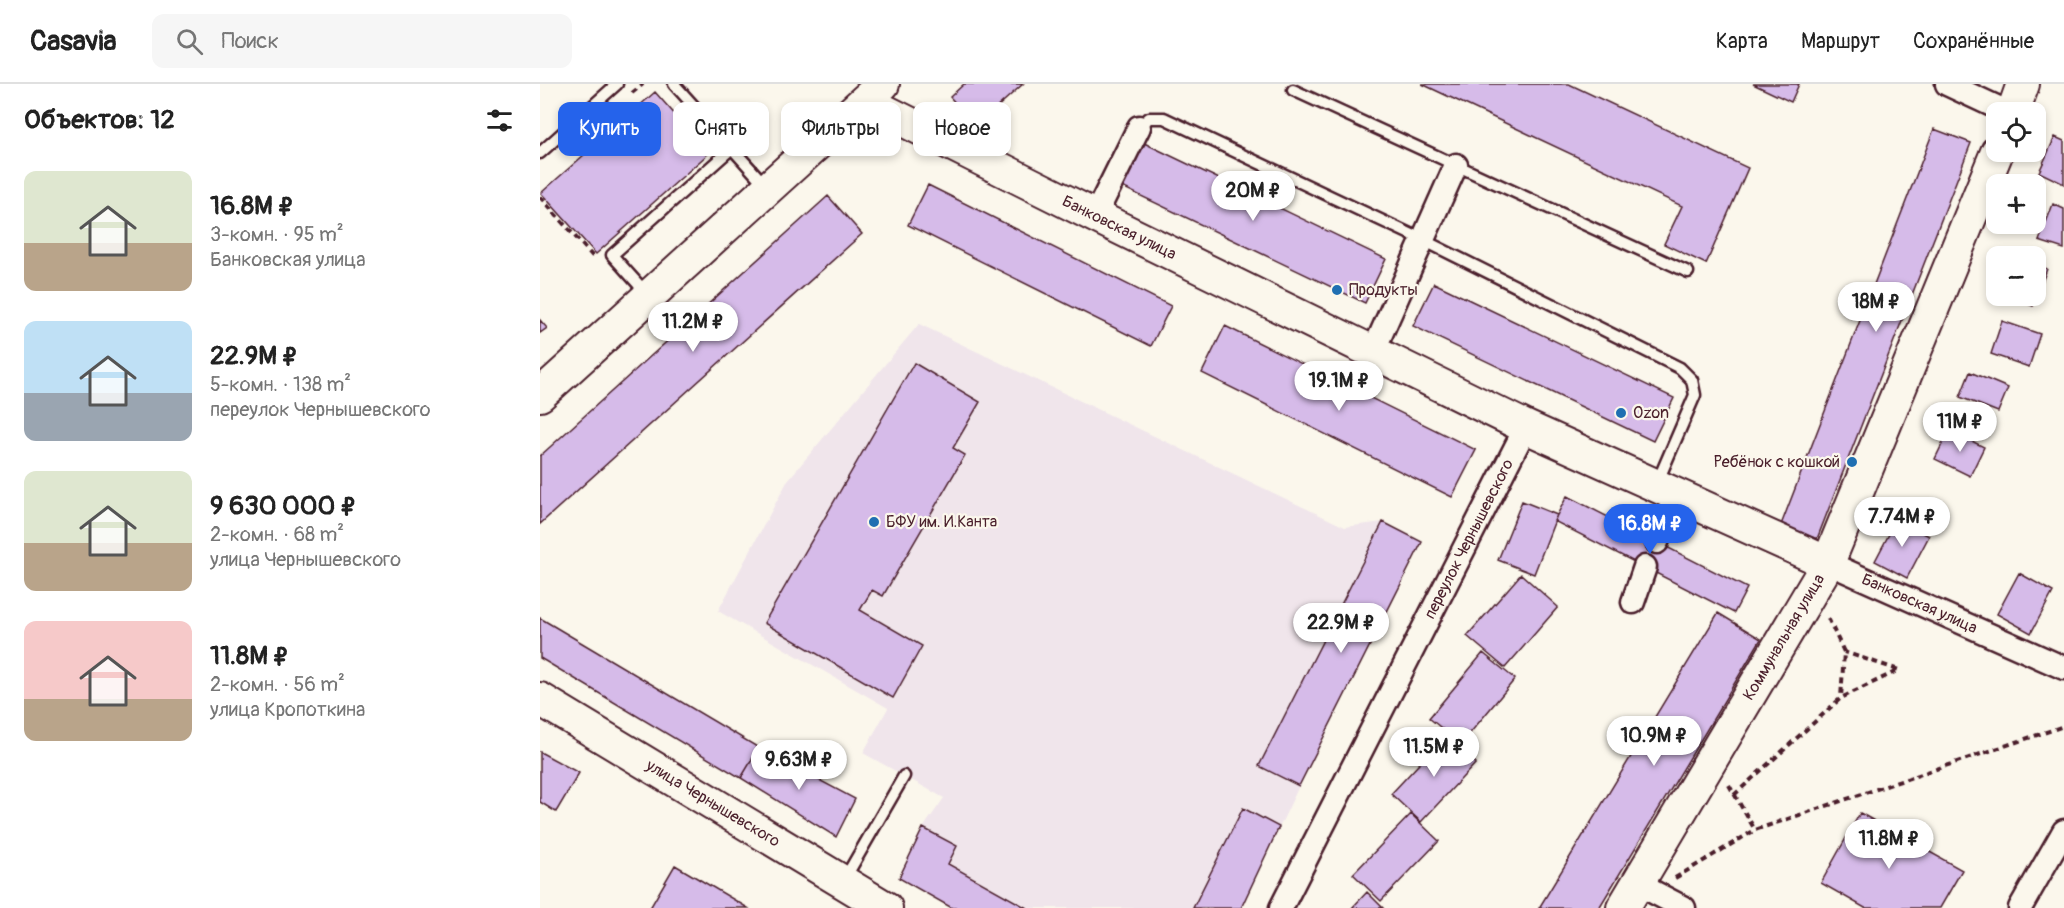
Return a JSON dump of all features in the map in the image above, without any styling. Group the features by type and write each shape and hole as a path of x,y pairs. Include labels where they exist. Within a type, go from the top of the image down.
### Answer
{"street":[{"path":"1947,84 1986,102"},
{"path":"2017,102 2023,84"},
{"path":"540,395 874,92"},
{"name":"Банковская улица","path":"874,92 1095,216 1526,427 2064,668"},
{"path":"1095,216 1139,127"},
{"name":"Коммунальная улица","path":"1638,895 1828,563 1993,162"},
{"path":"1373,352 1456,165"},
{"name":"переулок Чернышевского","path":"1281,908 1526,427"},
{"path":"1657,542 1666,491"},
{"path":"1633,602 1645,567"},
{"name":"улица Чернышевского","path":"540,699 886,908"},
{"path":"2020,908 2064,831"},
{"path":"1638,895 1684,908"}],"lane":[{"path":"540,153 617,84"},
{"path":"674,84 690,102"},
{"path":"1293,90 1688,272"},
{"path":"1139,127 1149,118 1164,118 1423,240 1680,368 1692,380 1695,395 1666,491"},
{"path":"649,296 612,255 723,156"},
{"path":"739,156 768,189"},
{"path":"843,882 904,777"}],"path":[{"path":"540,196 602,267"},
{"path":"1825,611 1844,652 1841,698"},
{"path":"1755,830 1734,795 1841,698 1899,670 1844,652"},
{"path":"1638,895 1755,830 2064,726"}],"shaded area":[{"path":"919,324 1345,527 1383,522 1422,542 1299,786 1241,908 952,908 899,878 923,828 944,798 863,753 888,708 718,611 788,480"}],"building":[{"path":"964,84 1023,84 1003,102 954,102 950,97"},
{"path":"1422,84 1569,84 1748,168 1706,264 1664,244 1682,206"},
{"path":"1753,84 1799,84 1791,102"},
{"path":"655,92 673,112 673,156 706,156 596,254 541,193 583,156 661,156 661,102 644,102"},
{"path":"1934,129 1971,143 1817,539 1781,525"},
{"path":"2055,137 2064,141 2064,184 2039,172 2044,162 2046,162"},
{"path":"1142,142 1386,259 1365,303 1120,186"},
{"path":"928,185 1171,306 1151,346 908,225"},
{"path":"828,196 862,234 540,524 540,456"},
{"path":"2053,204 2064,209 2064,249 2039,241 2042,234 2046,234 2046,222"},
{"path":"1434,283 1674,398 1653,441 1413,326"},
{"path":"540,320 547,328 540,333"},
{"path":"2002,321 2040,334 2029,367 1991,354"},
{"path":"1225,326 1476,450 1452,497 1202,373"},
{"name":"БФУ им. И.Канта","path":"914,363 980,402 953,448 965,455 883,596 872,590 860,610 922,646 893,698 764,623"},
{"path":"1970,372 2008,388 1998,412 1960,397"},
{"path":"1949,430 1984,447 1970,476 1935,459"},
{"path":"1567,496 1747,588 1734,613 1554,521"},
{"path":"1522,501 1557,515 1534,574 1498,560"},
{"path":"1897,519 1929,536 1907,578 1875,561"},
{"path":"1383,522 1422,542 1299,786 1259,766"},
{"path":"2019,573 2053,592 2031,633 1997,614"},
{"path":"1521,574 1558,607 1505,668 1467,636"},
{"path":"1718,613 1761,639 1599,908 1539,908"},
{"path":"540,618 759,748 741,778 540,658"},
{"path":"1483,653 1515,679 1461,744 1429,718"},
{"path":"1446,735 1476,763 1421,822 1391,794"},
{"path":"759,748 855,799 836,837 741,778"},
{"path":"540,752 579,773 556,812 540,802"},
{"path":"1243,808 1279,827 1241,908 1193,908"},
{"path":"1860,813 1962,870 1940,908 1865,908 1821,883"},
{"path":"1411,814 1439,841 1381,901 1353,874"},
{"path":"923,828 957,846 948,864 1027,908 952,908 899,878"},
{"path":"675,865 748,908 650,908"},
{"path":"1367,892 1383,908 1352,908"}],"place":[{"name":"Продукты","path":"1337,290"},
{"name":"Ozon","path":"1621,413"},
{"name":"Ребёнок с кошкой","path":"1852,462"},
{"name":"БФУ им. И.Канта","path":"874,522"}]}
